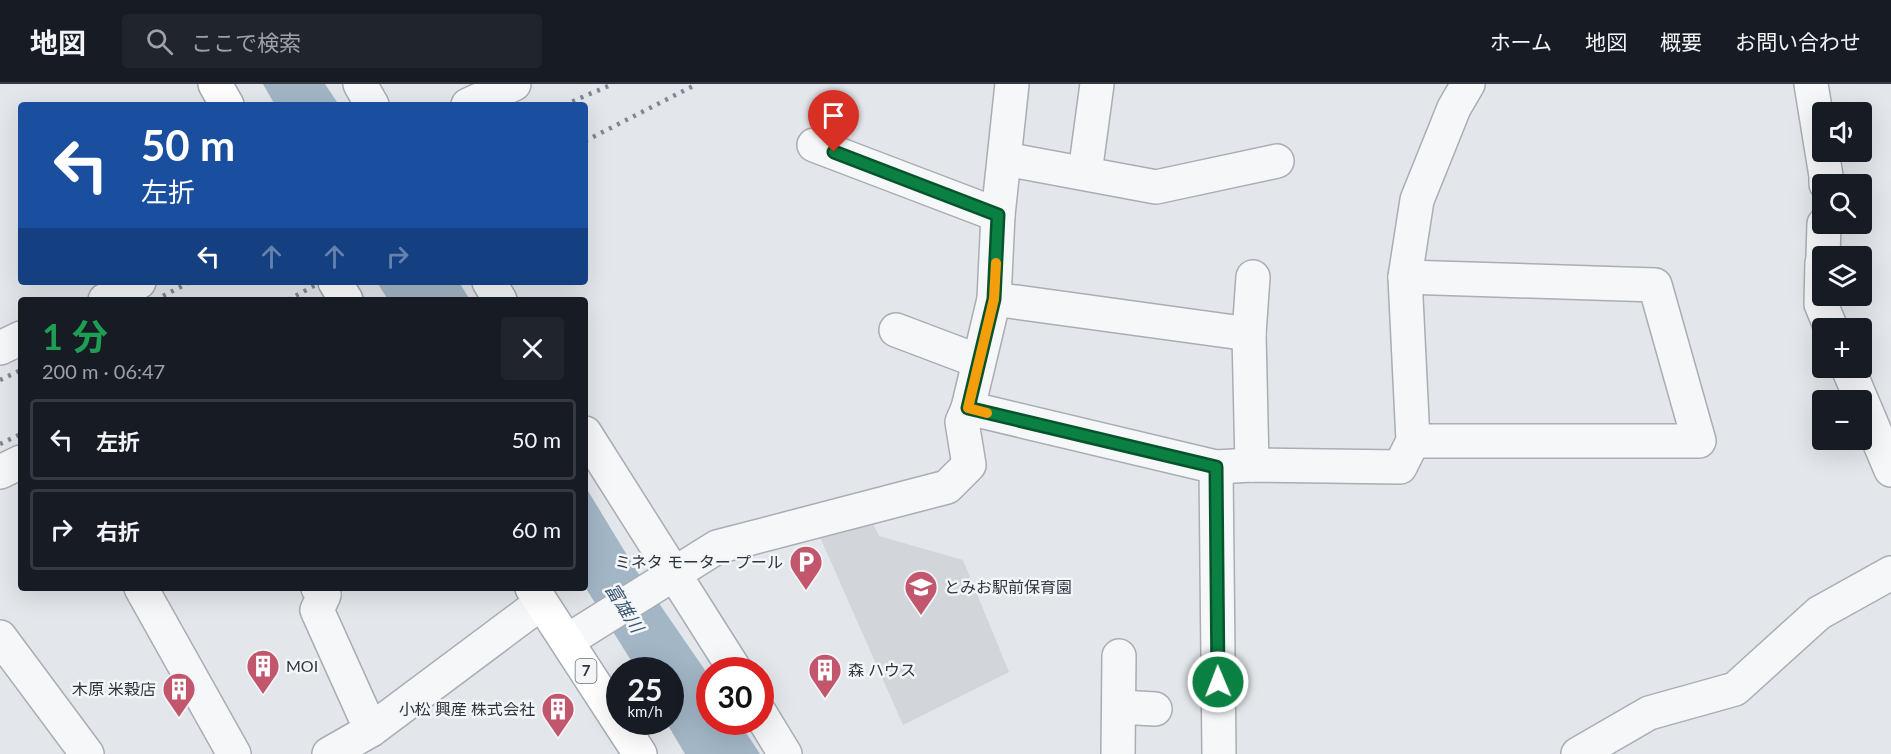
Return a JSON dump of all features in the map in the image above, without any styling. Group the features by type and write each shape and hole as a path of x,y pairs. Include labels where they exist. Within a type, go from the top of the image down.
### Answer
{"main road":[{"path":"215,84 225,102"},
{"name":"7","path":"536,595 640,754"}],"street":[{"path":"360,84 370,102"},
{"path":"475,102 514,84"},
{"path":"567,641 717,547 947,487 969,465 962,422 968,408 994,299 998,215 1012,84"},
{"path":"1085,173 1097,84"},
{"path":"968,408 1216,467 1252,465 1400,467 1413,441 1406,277 1417,200 1454,108 1468,84"},
{"path":"1811,84 1827,174"},
{"path":"814,145 998,215"},
{"path":"1005,159 1156,187 1277,161"},
{"path":"1406,277 1654,285 1699,441 1413,441"},
{"path":"1252,465 1250,334 1253,278"},
{"path":"111,297 133,285"},
{"path":"994,299 1250,334"},
{"path":"896,330 978,362"},
{"path":"0,348 18,339"},
{"path":"1852,378 1891,470"},
{"path":"588,439 664,579 725,657"},
{"path":"0,472 18,463"},
{"path":"1216,467 1219,754"},
{"path":"1578,754 1650,713 1735,689 1819,613 1891,573"},
{"path":"149,591 234,754"},
{"path":"321,591 324,595 317,610 371,729"},
{"path":"329,754 371,729 536,595"},
{"path":"0,637 87,754"},
{"path":"1118,754 1119,656"},
{"path":"1119,707 1155,709"},
{"path":"773,735 785,754"}],"shaded area":[{"name":"とみお駅前保育園","path":"868,514 879,536 963,560 1009,672 903,725 816,528"}],"water":[{"path":"263,84 325,84 337,102 273,102"},
{"path":"379,285 461,285 468,297 386,297"},
{"name":"富雄川","path":"588,491 636,570 696,657 696,735 748,735 760,754 685,754 674,735 684,735 684,657 629,657 588,591"}],"railway":[{"path":"571,102 613,84"},
{"path":"588,139 697,84"},
{"path":"161,297 184,285"},
{"path":"294,297 316,285"},
{"path":"0,380 18,371"},
{"path":"0,444 18,435"}],"slow traffic":[{"path":"987,413 968,408 994,299 996,263"}],"place":[{"name":"ミネタ モーター プール","path":"806,591"},
{"name":"とみお駅前保育園","path":"921,616"},
{"name":"MOI","path":"263,695"},
{"name":"森 ハウス","path":"825,699"},
{"name":"木原 米穀店","path":"179,718"},
{"name":"小松 興産 株式会社","path":"558,738"}],"route":[{"path":"834,152 998,215 994,299 968,408 1216,467 1218,682"}]}
